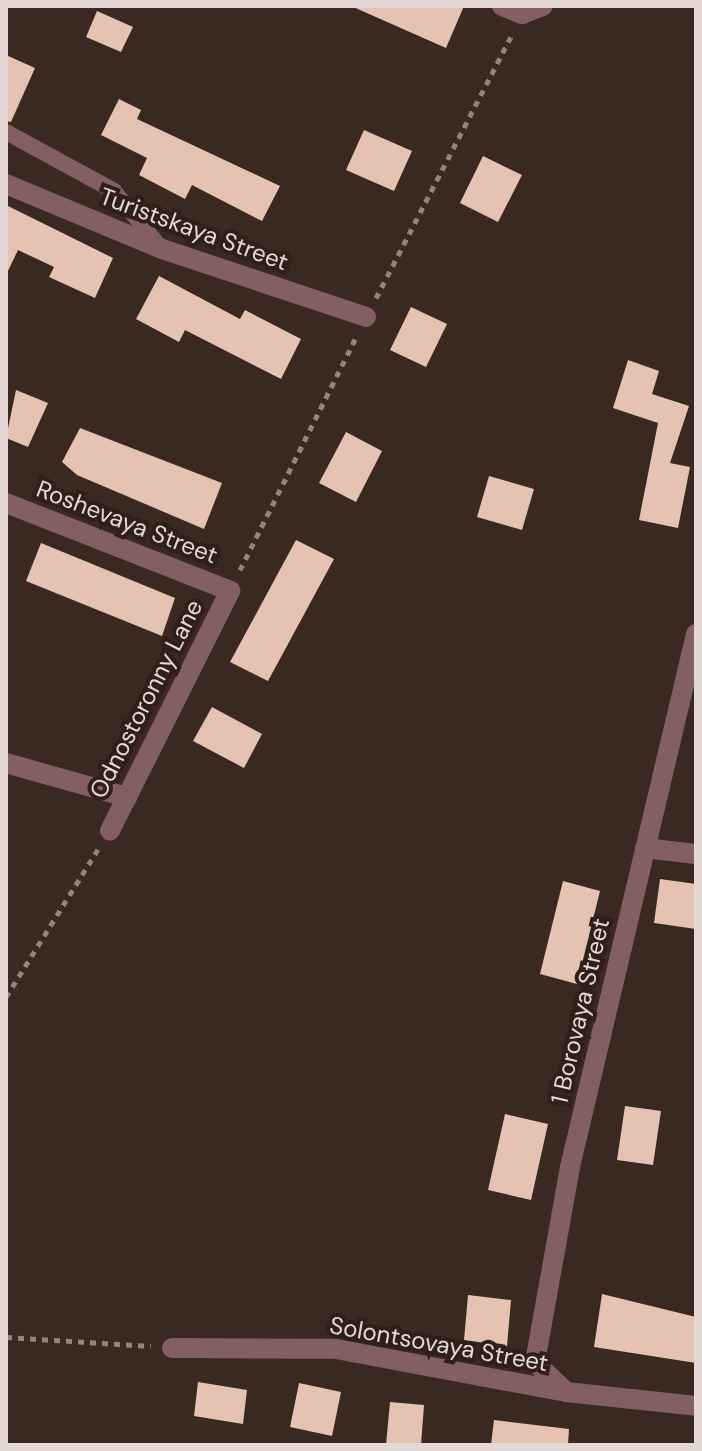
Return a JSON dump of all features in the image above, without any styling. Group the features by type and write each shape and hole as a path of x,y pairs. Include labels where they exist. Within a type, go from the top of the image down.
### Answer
{"street":[{"path":"502,6 522,14 543,6"},
{"name":"Turistskaya Street","path":"6,184 162,249 366,317"},
{"name":"Roshevaya Street","path":"6,503 230,591"},
{"name":"Odnostoronny Lane","path":"110,831 230,591"},
{"name":"1 Borovaya Street","path":"566,1392 535,1362 570,1167 696,634"},
{"path":"6,763 127,797"},
{"path":"645,848 696,854"},
{"name":"Solontsovaya Street","path":"172,1348 336,1349 566,1392 696,1406"}],"lane":[{"path":"6,132 114,191 162,249"}],"path":[{"path":"6,997 110,831"},
{"path":"6,1337 172,1348"}],"building":[{"path":"351,6 464,6 446,48"},
{"path":"97,11 133,27 121,52 86,37"},
{"path":"6,55 35,68 11,122 6,121"},
{"path":"119,99 141,110 137,119 280,186 262,221 192,185 185,199 139,175 147,158 101,135"},
{"path":"364,130 412,151 394,191 346,170"},
{"path":"483,156 522,175 498,222 460,203"},
{"path":"6,205 113,258 95,298 49,277 54,267 18,250 6,275"},
{"path":"159,276 240,319 245,310 301,339 281,379 185,330 179,342 136,319"},
{"path":"411,307 447,324 426,367 390,350"},
{"path":"628,360 659,371 652,394 689,406 670,463 690,467 678,528 639,520 658,423 613,408"},
{"path":"16,390 48,403 28,447 6,438"},
{"path":"80,428 222,483 204,529 77,475 62,462"},
{"path":"346,432 382,451 356,502 319,483"},
{"path":"489,476 534,489 522,530 477,517"},
{"path":"296,540 334,559 268,681 230,662"},
{"path":"41,543 175,598 162,636 26,581"},
{"path":"212,707 262,734 244,768 193,741"},
{"path":"660,879 696,884 696,929 654,923"},
{"path":"563,881 600,891 577,984 540,974"},
{"path":"625,1106 661,1111 653,1165 617,1160"},
{"path":"505,1114 548,1124 531,1200 488,1190"},
{"path":"602,1294 696,1317 696,1363 594,1347"},
{"path":"468,1295 511,1300 507,1346 464,1340"},
{"path":"198,1382 247,1390 243,1424 194,1416"},
{"path":"299,1383 341,1392 332,1436 290,1427"},
{"path":"390,1402 424,1405 421,1445 386,1445"},
{"path":"494,1420 569,1429 568,1445 491,1445"}]}
